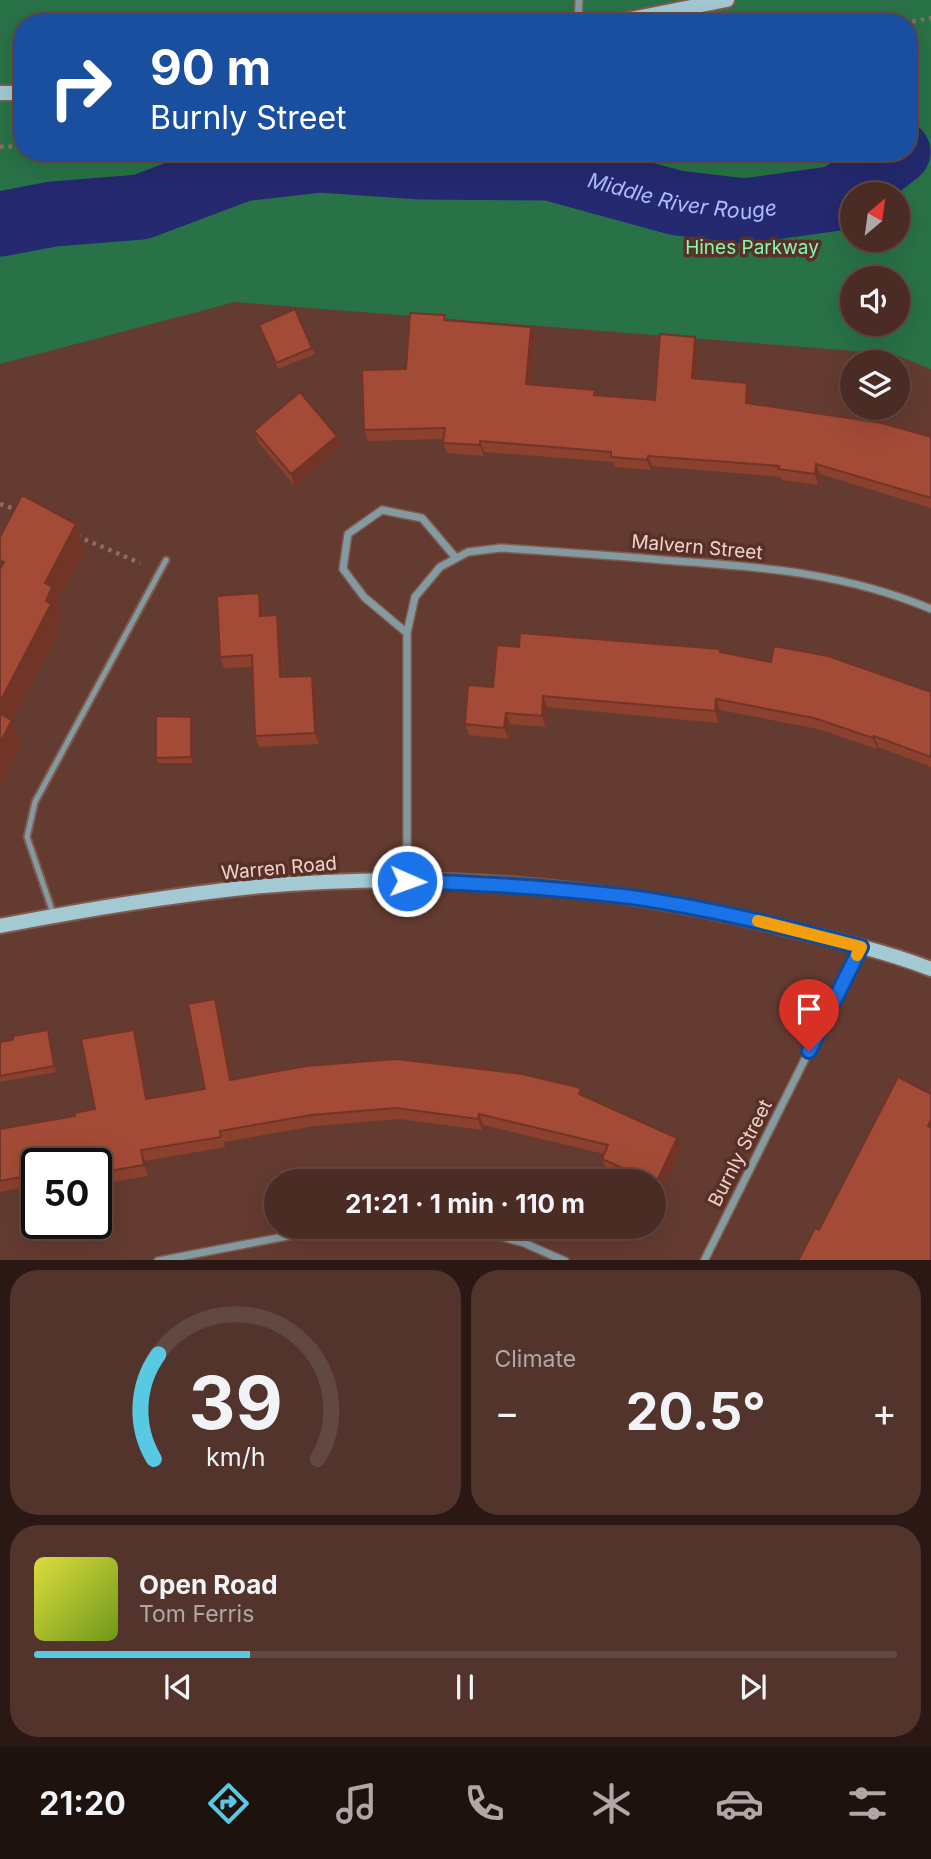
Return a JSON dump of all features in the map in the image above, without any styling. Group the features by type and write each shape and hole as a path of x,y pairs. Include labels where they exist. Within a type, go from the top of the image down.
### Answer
{"main road":[{"path":"656,14 727,0"},
{"name":"Warren Road","path":"0,926 116,905 252,887 407,881 524,886 633,898 740,916 898,956 931,969"}],"street":[{"path":"407,633 364,597 343,569 348,534 382,510 422,518 456,558"},
{"name":"Malvern Street","path":"407,881 407,633 415,597 440,567 456,558 468,552 501,548 760,567 822,575 898,595 931,609"},
{"name":"Burnly Street","path":"704,1260 861,947"},
{"path":"163,1260 273,1239"},
{"path":"513,1239 563,1260"}],"lane":[{"path":"54,916 27,837 35,802 166,560"}],"path":[{"path":"0,504 20,511"},
{"path":"69,533 160,572"}],"green space":[{"name":"Hines Parkway","path":"0,0 931,0 931,369 910,361 910,350 842,350 235,302 0,364"}],"building":[{"path":"295,309 312,348 276,363 259,325"},
{"path":"410,313 445,315 444,320 531,327 526,384 595,390 594,395 655,400 660,334 695,337 692,378 747,383 746,403 840,417 840,420 882,423 931,437 931,498 816,464 815,474 778,469 779,466 648,456 647,460 611,457 611,452 480,441 480,445 443,443 445,428 364,430 362,370 406,369"},
{"path":"300,392 337,436 291,474 254,431"},
{"path":"22,495 76,524 45,583 52,587 46,601 51,604 0,702 0,569 4,562 0,560 0,537"},
{"path":"259,593 260,616 277,615 280,677 312,676 315,733 255,736 252,655 220,657 217,596"},
{"path":"520,633 720,649 720,652 771,662 774,646 828,656 931,692 931,757 814,718 716,699 715,711 543,696 542,716 506,713 504,728 465,724 468,685 493,687 497,645 519,647"},
{"path":"0,714 12,720 0,743"},
{"path":"156,716 191,717 191,757 156,758"},
{"path":"215,999 230,1080 306,1066 396,1059 522,1074 581,1088 579,1094 677,1138 663,1169 625,1169 602,1159 608,1145 479,1114 478,1119 396,1108 311,1115 220,1131 221,1137 141,1150 144,1165 112,1170 112,1148 21,1148 21,1177 0,1181 0,1129 75,1116 74,1113 95,1109 81,1039 134,1030 146,1099 205,1089 188,1004"},
{"path":"48,1030 54,1066 0,1076 0,1042 13,1040 13,1036"},
{"path":"898,1077 931,1094 931,1120 928,1126 931,1128 931,1260 799,1260 815,1228 819,1230"}],"waterway":[{"name":"Middle River Rouge","path":"0,224 53,214 141,207 242,169 312,161"},
{"name":"Middle River Rouge","path":"335,161 421,167 549,168 677,203 745,211 838,198 886,161"}],"slow traffic":[{"path":"758,921 861,947 857,955"}],"route":[{"path":"407,881 524,886 633,898 740,916 861,947 809,1051"}]}
